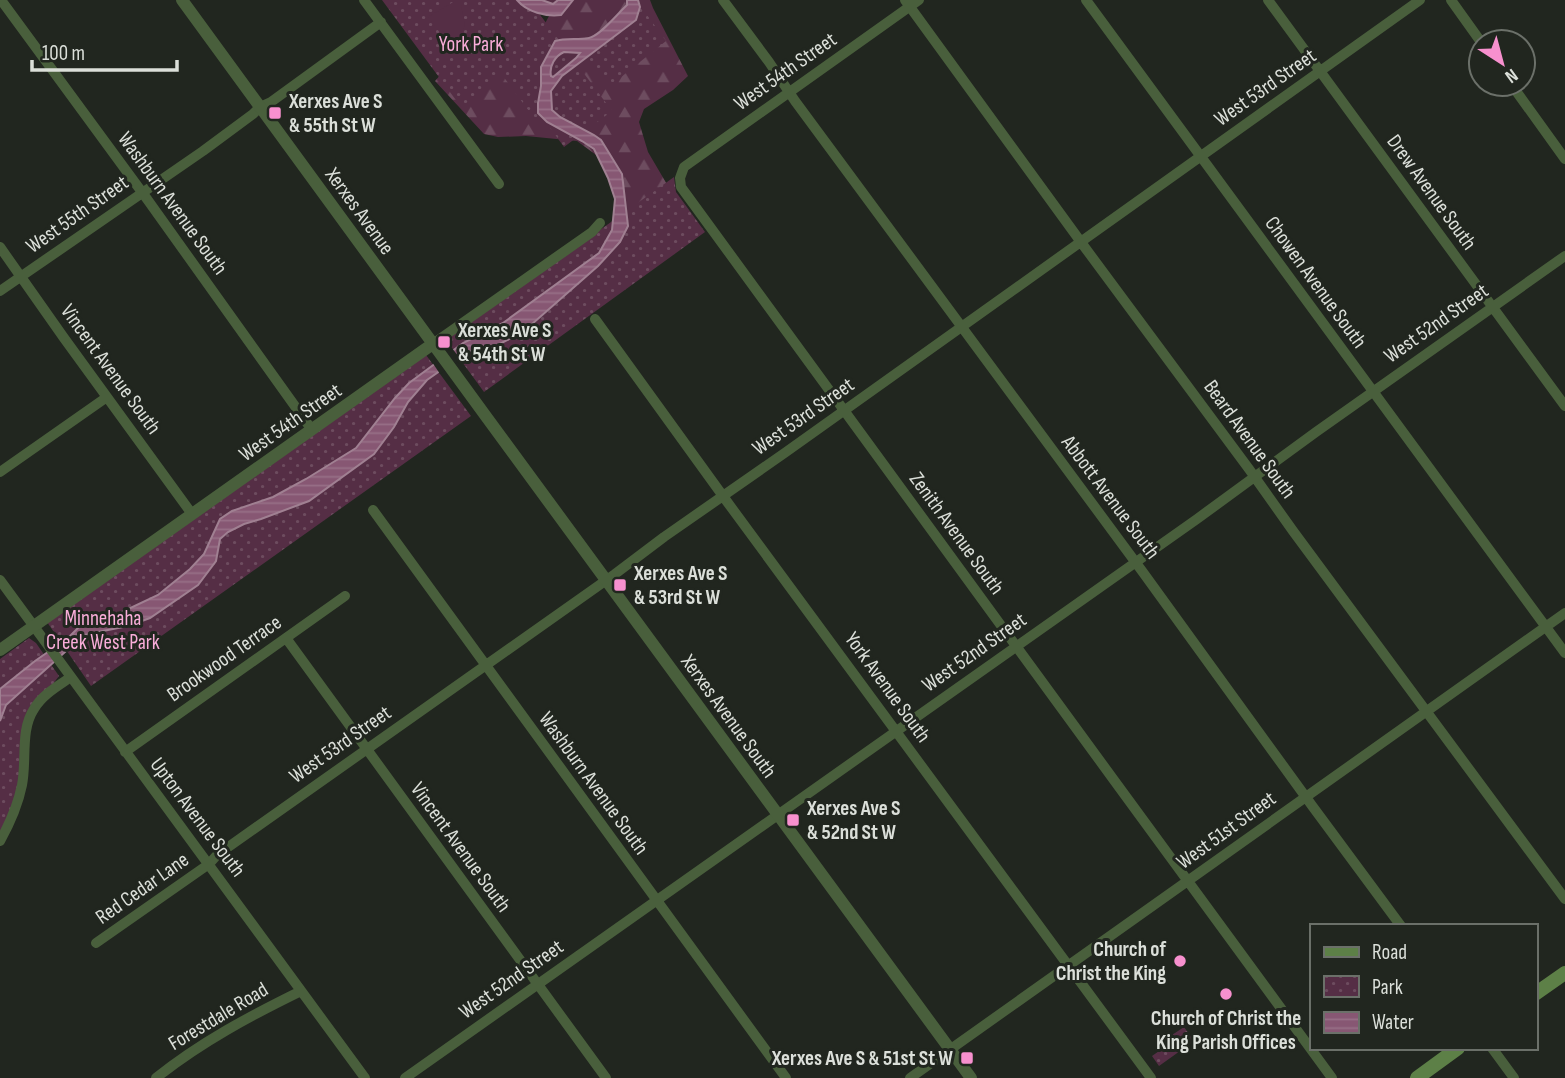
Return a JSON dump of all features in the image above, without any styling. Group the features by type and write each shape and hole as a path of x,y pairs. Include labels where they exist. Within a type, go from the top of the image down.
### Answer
{"main road":[{"path":"1537,993 1565,973"},
{"path":"1417,1078 1455,1050"}],"street":[{"name":"Washburn Avenue South","path":"1,0 312,430"},
{"name":"Xerxes Avenue","path":"182,0 458,377"},
{"path":"364,0 499,184"},
{"name":"Abbott Avenue South","path":"723,0 1400,924"},
{"name":"Chowen Avenue South","path":"1086,0 1565,653"},
{"name":"Drew Avenue South","path":"1268,0 1565,406"},
{"name":"West 53rd Street","path":"209,864 217,855 1420,0"},
{"path":"1451,0 1471,28"},
{"name":"West 54th Street","path":"680,178 684,167 911,2"},
{"name":"Beard Avenue South","path":"911,2 1081,242 1565,899"},
{"name":"West 55th Street","path":"0,291 223,136 380,22"},
{"path":"1521,98 1565,159"},
{"name":"Zenith Avenue South","path":"680,178 681,187 1310,1048"},
{"name":"West 54th Street","path":"0,650 592,232 600,223"},
{"name":"Vincent Avenue South","path":"0,247 192,514"},
{"name":"West 52nd Street","path":"405,1078 421,1073 537,984 1565,256"},
{"name":"York Avenue South","path":"595,319 1151,1078"},
{"name":"Xerxes Avenue South","path":"458,377 971,1078"},
{"path":"0,471 107,397"},
{"name":"Washburn Avenue South","path":"373,510 786,1078"},
{"name":"Upton Avenue South","path":"0,580 365,1078"},
{"name":"Brookwood Terrace","path":"125,751 345,596"},
{"name":"West 51st Street","path":"910,1078 1565,613"},
{"name":"Vincent Avenue South","path":"286,638 606,1078"},
{"path":"0,841 9,825 22,785 27,725 32,711 42,698 71,677"},
{"name":"Red Cedar Lane","path":"96,943 209,864"},
{"name":"Forestdale Road","path":"156,1078 233,1025 301,991"},
{"name":"Zenith Avenue South","path":"1312,1050 1332,1078"},
{"path":"1493,1050 1514,1078"}],"green space":[{"name":"York Park","path":"382,0 529,0 612,111 564,147 543,118 537,122 503,76 461,107"},
{"path":"539,0 650,0 688,76 673,90 644,109 639,122 648,152 675,198 627,226 622,174 577,141 484,134 435,81 443,72 531,50 549,16"},
{"path":"636,0 666,41 610,86 582,50"},
{"path":"455,1 461,5 465,26 458,37 448,43 428,17"},
{"path":"674,177 676,192 705,232 484,392 446,340"},
{"name":"Minnehaha Creek West Park","path":"426,355 471,416 91,686 47,622"},
{"name":"Minnehaha Creek West Park","path":"29,638 36,643 59,676 32,711 22,785 0,841 0,659"},
{"path":"1184,1027 1194,1041 1159,1066 1152,1056 1172,1042 1169,1037"}],"water":[{"path":"517,0 542,0 553,4 558,0 573,0 561,15 555,15 531,11"},
{"path":"627,0 638,0 640,7 636,20 562,76 551,91 552,110 601,140 622,174 628,226 620,242 598,266 523,332 492,348 467,352 427,380 408,402 374,454 309,501 228,532 220,539 216,561 198,585 150,618 128,626 88,634 6,705 0,721 0,689 68,638 85,621 122,612 158,595 204,554 220,519 232,511 273,497 356,448 409,383 463,343 503,323 599,253 612,230 615,199 594,149 547,122 538,113 541,67 555,41 593,36 627,5","holes":["564,52 580,53 553,77 551,76 553,62 558,56"]}],"pier":[{"path":"452,348 461,360 440,374 432,362"}],"place":[{"name":"Xerxes Ave S & 55th St W","path":"275,113"},
{"name":"Xerxes Ave S & 54th St W","path":"444,342"},
{"name":"Xerxes Ave S & 53rd St W","path":"620,585"},
{"name":"Xerxes Ave S & 52nd St W","path":"793,820"},
{"name":"Church of Christ the King","path":"1180,961"},
{"name":"Church of Christ the King Parish Offices","path":"1226,994"},
{"name":"Xerxes Ave S & 51st St W","path":"967,1058"}]}
